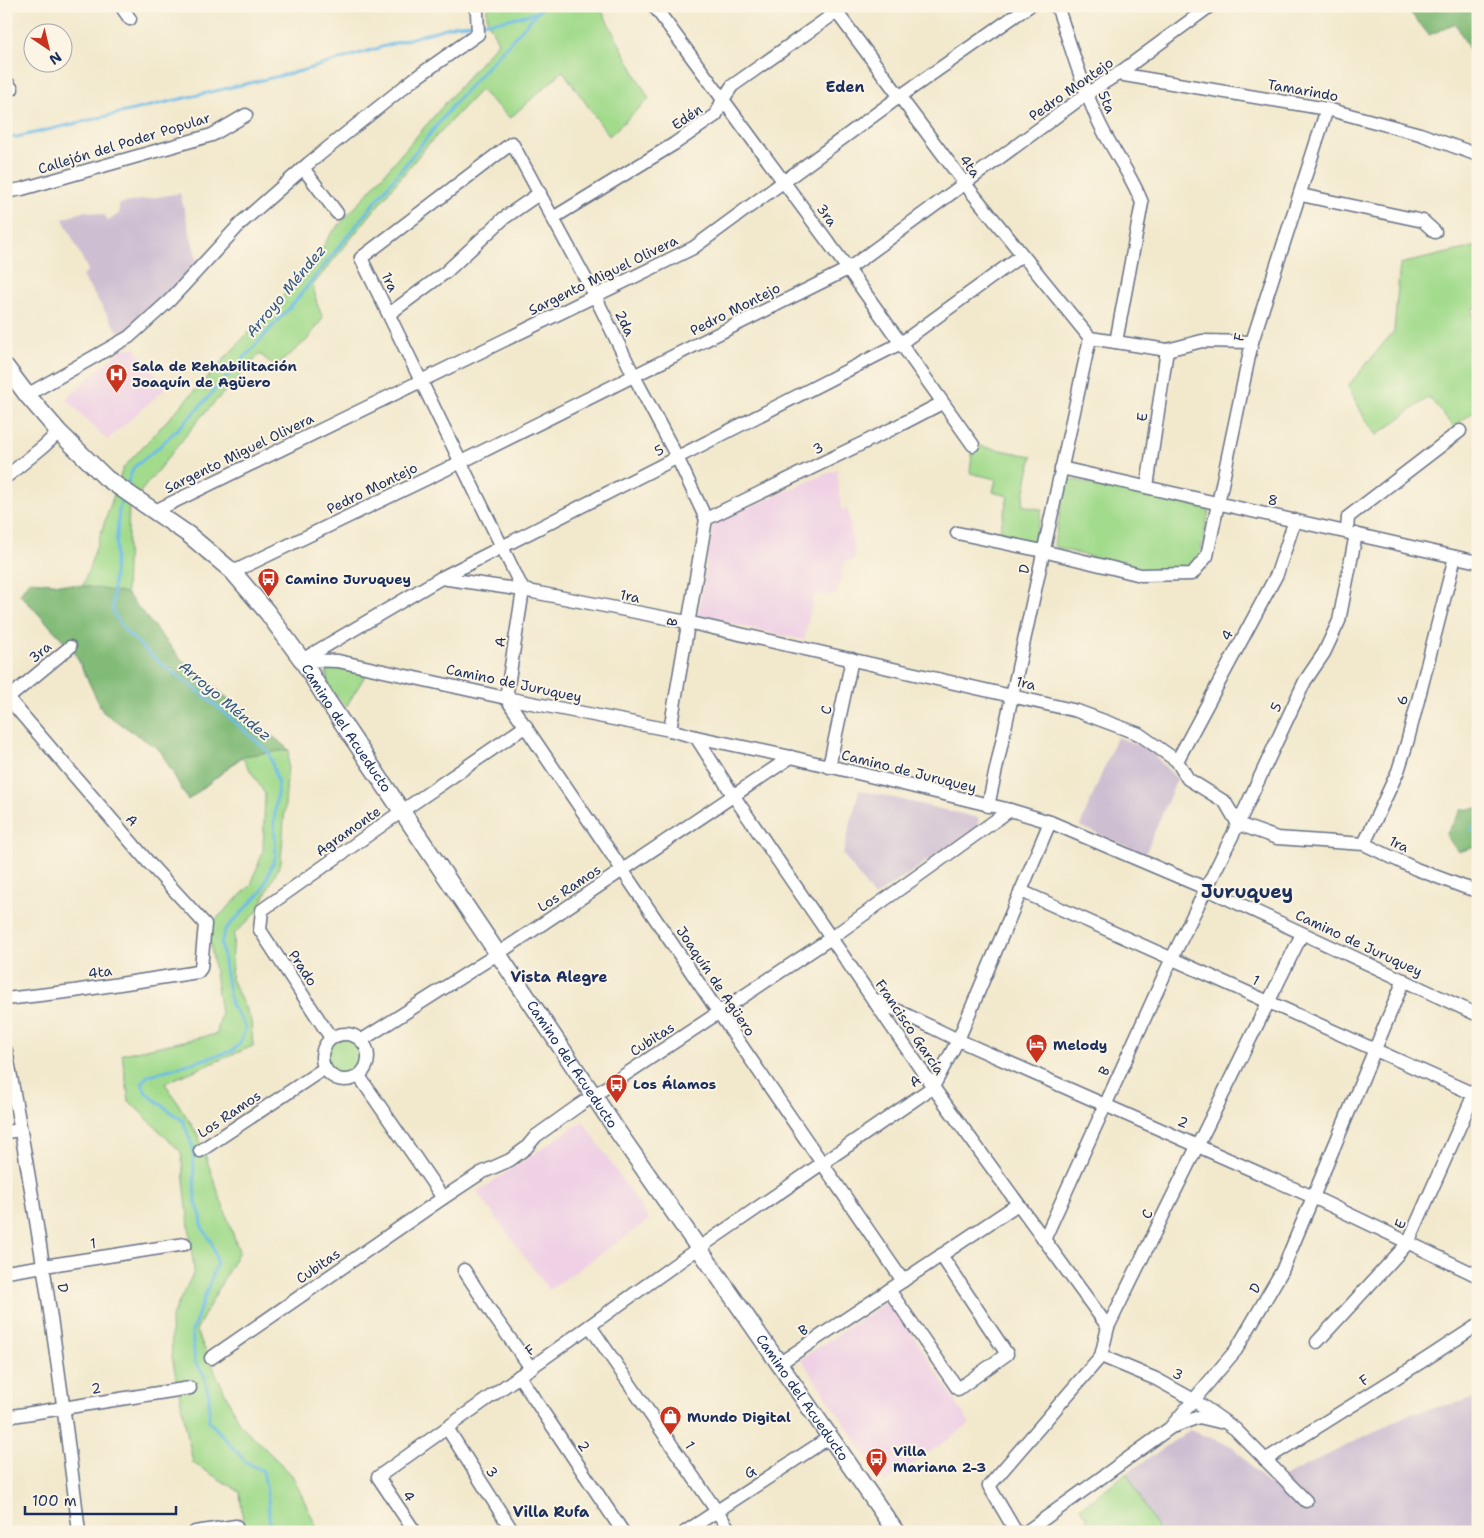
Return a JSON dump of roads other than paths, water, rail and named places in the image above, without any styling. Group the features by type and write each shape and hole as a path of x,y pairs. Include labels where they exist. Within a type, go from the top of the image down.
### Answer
{"main road":[{"name":"Camino del Acueducto","path":"6,367 59,432 106,478 189,535 233,572 267,612 302,660 324,697 499,953 593,1096 896,1532"}],"street":[{"path":"121,6 130,20"},
{"name":"3ra","path":"654,6 722,101 848,269 973,444"},
{"name":"Sargento Miguel Olivera","path":"155,511 692,248 899,97 1029,6"},
{"name":"5ta","path":"1057,6 1097,118 1136,187 1142,203 1116,342"},
{"name":"Pedro Montejo","path":"233,572 461,462 848,269 1210,6"},
{"name":"Edén","path":"554,218 674,144 716,115 722,101 732,86 838,8"},
{"name":"4ta","path":"838,8 899,97 965,184 1090,338"},
{"path":"27,395 129,338 170,300 242,222 303,168 414,79 478,34 476,9"},
{"name":"Tamarindo","path":"1118,74 1327,108 1420,134 1478,155"},
{"name":"F","path":"1043,550 1142,576 1191,574 1207,556 1252,342 1327,108"},
{"name":"Callejón del Poder Popular","path":"6,192 212,135 246,115"},
{"name":"2da","path":"362,258 512,143 595,296 634,376 677,457 706,519"},
{"path":"303,168 337,213"},
{"path":"389,314 446,272 504,218 540,193"},
{"path":"1300,195 1423,221 1435,232"},
{"name":"5","path":"302,660 441,578 901,343 1022,255"},
{"name":"1ra","path":"362,258 523,590"},
{"path":"1090,338 1167,350 1202,341 1252,342"},
{"name":"D","path":"988,806 1090,338"},
{"name":"E","path":"1147,487 1167,350"},
{"name":"3","path":"706,519 892,429 942,402"},
{"path":"6,477 59,432"},
{"name":"5","path":"1206,888 1306,681 1324,652 1339,621 1351,533 1348,517 1460,432"},
{"name":"8","path":"1061,468 1478,562"},
{"name":"B","path":"670,730 706,519"},
{"name":"4","path":"1177,760 1277,574 1295,520"},
{"path":"957,533 1043,550"},
{"name":"6","path":"1364,844 1398,771 1407,743 1455,557"},
{"name":"1ra","path":"441,578 523,590 687,622 1077,711 1139,734 1177,760 1188,779 1225,802 1238,824 1276,838 1364,844 1416,869 1464,888 1478,891"},
{"name":"A","path":"506,698 523,590"},
{"name":"3ra","path":"7,698 70,646"},
{"name":"C","path":"829,766 852,659"},
{"name":"Camino de Juruquey","path":"302,660 338,660 506,698 670,730 829,766 1010,810 1050,822 1206,888 1478,1014"},
{"name":"A","path":"7,698 149,863 205,924 201,968 198,972"},
{"name":"Joaquín de Agüero","path":"506,698 903,1281"},
{"name":"Agramonte","path":"262,910 526,726"},
{"name":"Francisco García","path":"696,737 733,796 933,1087 1108,1327"},
{"name":"Los Ramos","path":"362,1040 499,953 791,757"},
{"name":"Cubitas","path":"211,1358 443,1198 481,1173 510,1160 526,1148 536,1136 593,1096 831,938 1010,810"},
{"name":"A","path":"699,1248 933,1087 958,1040 1050,822"},
{"name":"B","path":"1044,1240 1172,958 1206,888"},
{"name":"1","path":"1021,892 1476,1095"},
{"name":"Prado","path":"262,910 260,930 331,1038"},
{"name":"C","path":"1016,1532 989,1486 1101,1356 1108,1327 1302,934"},
{"name":"4ta","path":"6,999 74,991 198,972"},
{"name":"D","path":"1026,1532 1170,1428 1236,1350 1282,1272 1404,980"},
{"name":"2","path":"875,1000 958,1040 1313,1197 1478,1276"},
{"path":"350,1034 362,1040 367,1047 369,1055 365,1070 352,1080 336,1078 330,1074 325,1068 322,1056 323,1049 331,1038 337,1035 350,1034"},
{"name":"D","path":"6,1051 44,1266 65,1408 80,1532"},
{"name":"Los Ramos","path":"200,1151 325,1068"},
{"path":"359,1076 443,1198"},
{"name":"E","path":"1317,1342 1408,1243 1476,1095"},
{"path":"6,1132 21,1130"},
{"name":"B","path":"780,1364 1018,1204"},
{"name":"1","path":"6,1272 185,1244"},
{"name":"F","path":"378,1477 699,1248"},
{"path":"889,1290 958,1389 1007,1354 941,1255"},
{"path":"464,1270 531,1368"},
{"name":"F","path":"1265,1460 1478,1325"},
{"name":"1","path":"590,1326 731,1532"},
{"name":"3","path":"1101,1356 1156,1379 1194,1400 1235,1429 1306,1501"},
{"name":"2","path":"519,1376 623,1532"},
{"name":"2","path":"6,1417 190,1388"},
{"name":"3","path":"1170,1428 1198,1417 1214,1420 1235,1429"},
{"name":"3","path":"446,1428 513,1532"},
{"name":"G","path":"685,1532 830,1437"},
{"name":"4","path":"378,1477 414,1532"},
{"path":"195,1532 236,1526"}],"waterway":[{"name":"Arroyo Méndez","path":"127,486 133,468 160,446 192,415 293,304 458,99 543,6"},
{"path":"480,23 500,21 538,12"},
{"path":"6,137 17,137 301,71 456,25 474,24"},
{"name":"Arroyo Méndez","path":"123,496 119,509 113,612 125,631 159,662 205,696 269,752 278,784 274,821 276,855 262,891 225,930 221,943 231,1005 246,1027 240,1043 232,1051 147,1076 142,1083 146,1093 183,1121 193,1148 195,1200 201,1216 202,1227 212,1243 217,1263 192,1331 195,1362 204,1375 209,1396 209,1421 246,1462 263,1471 268,1498 270,1532"},
{"path":"1471,830 1478,825"}],"place":[{"name":"Sala de Rehabilitación Joaquín de Agüero","path":"116,393"},
{"name":"Camino Juruquey","path":"269,598"},
{"name":"Melody","path":"1037,1064"},
{"name":"Los Álamos","path":"617,1103"},
{"name":"Mundo Digital","path":"671,1436"},
{"name":"Villa Mariana 2-3","path":"877,1478"}],"district":[{"name":"Eden","path":"845,87"},
{"name":"Juruquey","path":"1247,891"},
{"name":"Vista Alegre","path":"559,977"},
{"name":"Villa Rufa","path":"551,1512"}]}
